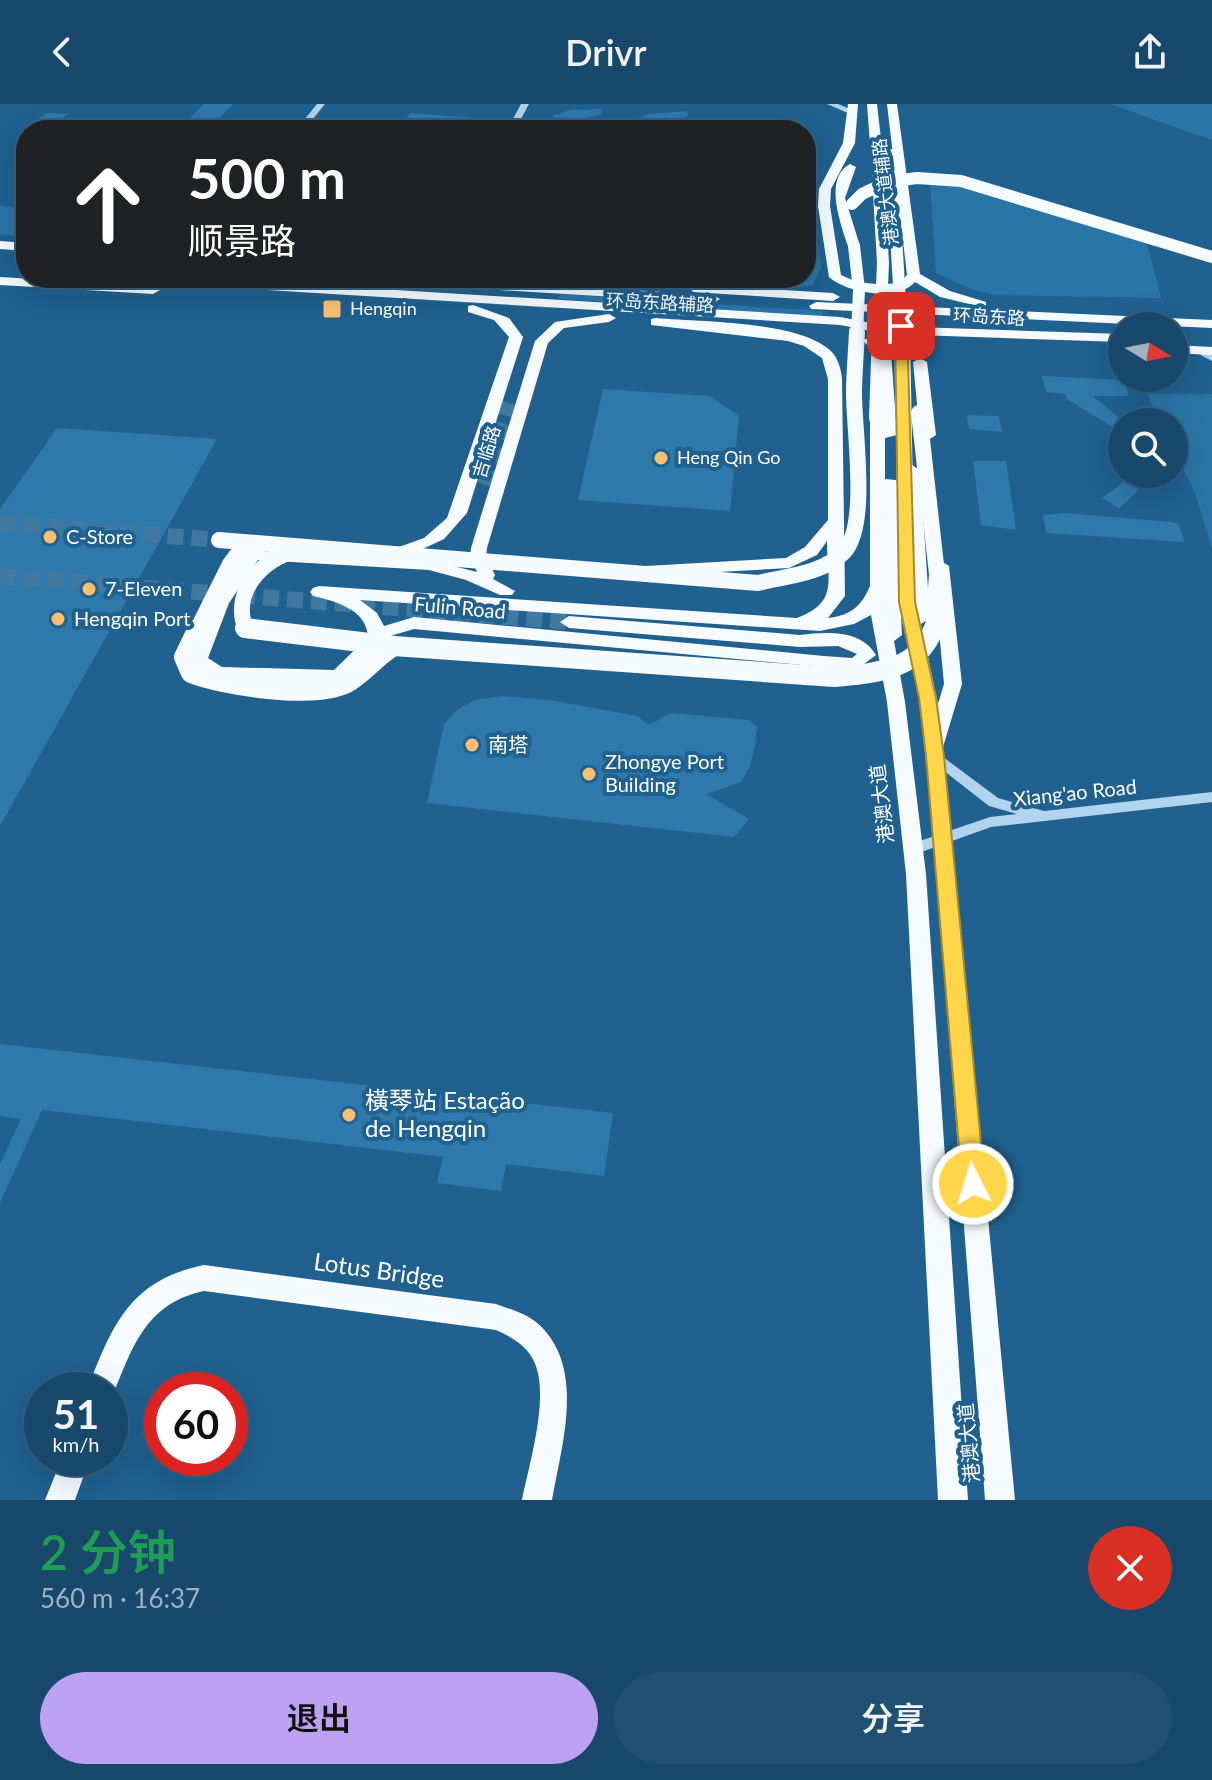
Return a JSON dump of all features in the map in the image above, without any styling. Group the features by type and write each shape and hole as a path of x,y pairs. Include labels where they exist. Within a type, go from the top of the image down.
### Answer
{"main road":[{"name":"港澳大道","path":"872,104 884,156 902,270 894,328 901,378 907,602 927,694 944,836 1000,1500"},
{"name":"港澳大道辅路","path":"890,104 914,276"},
{"name":"港澳大道","path":"890,104 884,156 877,418 879,610 896,702 913,849 953,1500"},
{"path":"857,107 864,134 842,182 839,198 867,293 877,418"},
{"name":"港澳大道辅路","path":"835,277 824,206 825,189 849,143 857,107"},
{"path":"219,540 758,583 827,566 846,550 853,534 857,499 854,394 859,290 849,217 858,196 883,183 935,178 994,189 1212,257"},
{"path":"794,295 823,288 835,277 849,285 888,288 904,287 914,276 945,294 981,305"},
{"name":"环岛东路辅路","path":"110,288 835,331 894,328"},
{"path":"214,288 262,292 284,299"},
{"name":"环岛东路","path":"297,288 840,321 989,336 1108,338"},
{"name":"环岛东路","path":"544,288 1108,320"},
{"name":"环岛东路辅路","path":"684,288 1210,316"},
{"path":"473,309 502,318 513,328 513,390 509,403"},
{"name":"环岛东路","path":"1188,317 1210,316"},
{"path":"514,346 518,332 529,328 540,332 542,341 560,325 609,318"},
{"path":"636,320 786,335 811,343 830,358 835,370 834,605 811,619 771,622"},
{"path":"1016,337 1017,323 1108,321"},
{"path":"835,331 877,344 888,363 896,702"},
{"path":"919,365 952,341 989,336"},
{"path":"1188,338 1212,338"},
{"path":"1082,339 1108,343"},
{"name":"吉临路","path":"506,591 490,578 478,557 542,341"},
{"name":"吉临路","path":"365,560 408,552 433,540 444,533 459,513 514,346"},
{"path":"919,365 911,461 927,694"},
{"path":"919,365 953,684 934,753"},
{"path":"835,395 850,391 888,396 916,410"},
{"path":"308,548 278,551 263,563 240,615 246,630 834,677 888,672 910,660 928,642 940,606 916,410"},
{"path":"459,513 458,526 467,535 480,531 488,520"},
{"path":"619,573 789,563 811,551 836,520"},
{"path":"275,546 246,550 230,564 184,657 191,673 206,679 330,689 351,680 379,653 385,642"},
{"name":"Fulin Road","path":"506,591 452,570 264,553 245,560 204,642 199,660 209,670 222,673 320,680 340,674 385,642 402,624 429,623 488,632 834,663 856,664 867,655 860,645 850,642 569,622"},
{"name":"Fulin Road","path":"385,642 370,615 351,603 319,592 771,622 840,623 870,607 878,585"},
{"path":"506,591 551,605"},
{"name":"Fulin Road","path":"817,640 851,631 879,610"},
{"name":"Lotus Bridge","path":"108,1372 120,1340 134,1316 150,1298 187,1280 204,1278 496,1317 514,1322 539,1339 553,1375 554,1394 537,1500"},
{"path":"60,1500 69,1476"}],"street":[{"path":"308,120 321,104"},
{"path":"831,104 857,107"},
{"path":"1205,351 1212,358"},
{"path":"934,753 994,802 1047,816"},
{"name":"Xiang'ao Road","path":"913,849 990,822 1212,797"}],"shaded area":[{"path":"1110,104 1212,104 1212,140"},
{"path":"930,182 969,185 1146,240 1161,298 995,295 973,290 936,273"},
{"path":"0,205 16,208 16,236 0,234"},
{"path":"816,235 821,267 816,278"},
{"path":"280,291 536,306 562,309"},
{"path":"560,294 823,311 823,316 558,299"},
{"path":"1147,394 1212,394 1212,549 1188,479 1188,408 1154,408"}],"building":[{"path":"204,104 233,104 218,120 189,119"},
{"path":"601,109 601,114 580,120 558,120 552,116 570,110"},
{"path":"687,111 688,116 674,120 633,120 648,114"},
{"path":"46,113 69,114 58,120 38,120"},
{"path":"410,113 504,120 405,120"},
{"path":"1042,376 1108,379 1108,392 1128,392 1129,396 1093,396 1108,409 1108,424 1067,399 1066,394 1046,392"},
{"name":"Heng Qin Go","path":"603,389 709,396 739,416 730,511 578,500"},
{"path":"967,415 999,416 1002,432 969,429"},
{"name":"Hengqin Port","path":"57,428 217,439 0,826 0,509"},
{"path":"973,461 1006,461 1016,530 981,525"},
{"path":"1116,488 1139,488 1119,508 1102,498"},
{"path":"1064,513 1172,522 1179,524 1184,542 1046,533 1043,515"},
{"name":"Zhongye Port Building","path":"502,696 550,700 637,716 649,725 670,713 750,720 757,727 755,745 750,766 741,782 706,794 749,819 734,837 427,803 444,724 457,710 475,700"},
{"name":"橫琴站 Estação de Hengqin","path":"0,1044 613,1113 604,1176 506,1164 501,1191 437,1183 443,1157 42,1110 0,1203 0,1164 21,1119 0,1116"}],"tunnel":[{"path":"483,484 509,403"},
{"path":"0,523 219,540"},
{"path":"0,576 569,622"}],"place":[{"name":"Hengqin","path":"332,309"},
{"name":"Heng Qin Go","path":"661,458"},
{"name":"C-Store","path":"50,537"},
{"name":"7-Eleven","path":"89,589"},
{"name":"Hengqin Port","path":"58,619"},
{"name":"南塔","path":"472,745"},
{"name":"Zhongye Port Building","path":"589,774"},
{"name":"橫琴站 Estação de Hengqin","path":"349,1115"}],"route":[{"path":"901,326 907,602 928,698 935,756 973,1184"}]}
